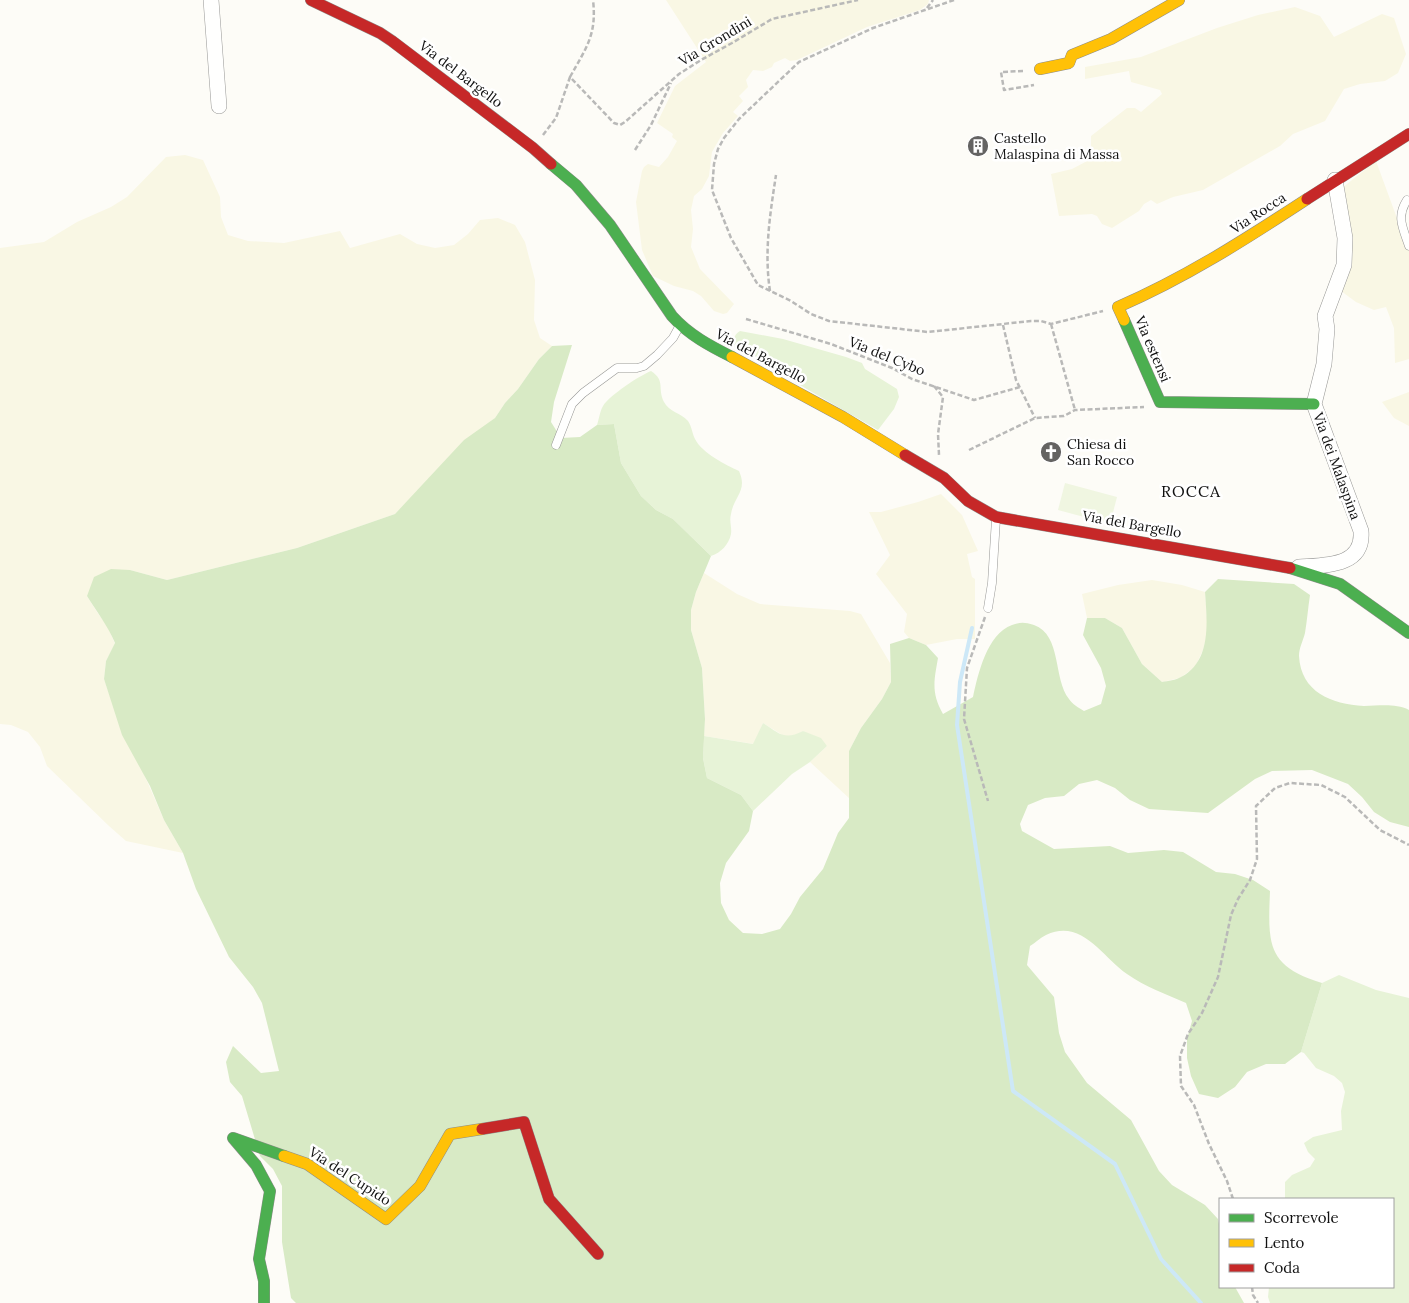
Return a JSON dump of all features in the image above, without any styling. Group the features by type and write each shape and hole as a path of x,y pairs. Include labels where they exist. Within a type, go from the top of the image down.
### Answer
{"street":[{"path":"210,0 219,106"},
{"name":"Via del Bargello","path":"311,0 380,33 392,41 533,148 576,185 610,225 680,325 699,340 842,417 944,478 968,501 996,517 1293,568 1340,584 1409,633"},
{"path":"1040,69 1069,64 1072,55 1111,39 1179,0"},
{"name":"Via Rocca","path":"1118,307 1146,295 1239,244 1335,180 1409,134"},
{"path":"1314,404 1324,364 1327,329 1325,316 1344,265 1346,238 1335,180"},
{"name":"Via estensi","path":"1118,307 1160,402"},
{"name":"Via dei Malaspina","path":"1160,402 1314,404 1343,479 1361,531 1362,540 1360,548 1353,557 1316,566 1293,568"},
{"name":"Via del Cupido","path":"264,1303 264,1281 259,1259 270,1191 256,1165 233,1138 307,1164 386,1219 420,1186 450,1134 524,1122 549,1199 598,1254"}],"lane":[{"path":"1407,200 1401,211 1400,221 1409,246"},
{"path":"556,445 572,404 583,393 617,368 644,366 673,338 680,325"},
{"path":"988,608 992,582 996,517"}],"path":[{"path":"533,148 556,118 570,77 590,40 593,30 593,0"},
{"name":"Via Grondini","path":"570,77 614,123 620,125 672,81 701,60 772,19 858,0"},
{"path":"926,10 933,0"},
{"path":"954,0 873,28 799,62 739,119 721,144 714,164 712,190 731,238 745,265 758,285 791,301 810,314 828,321 928,332 1031,321 1051,324 1118,307"},
{"path":"1040,69 1002,72 1004,90 1041,84"},
{"name":"Via Grondini","path":"635,150 651,125 672,81"},
{"path":"770,291 767,266 768,234 776,175"},
{"name":"Via del Cybo","path":"746,319 831,344 892,368 912,379 974,400 1020,387"},
{"path":"1051,324 1075,410"},
{"path":"1003,325 1016,380 1035,418"},
{"path":"934,386 942,398 938,434 940,461 944,478"},
{"path":"969,450 1035,418 1064,416 1075,410 1152,406 1160,402"},
{"path":"988,608 967,668 964,720 988,801"},
{"path":"1233,1198 1194,1105 1181,1086 1180,1056 1188,1034 1202,1013 1218,977 1231,915 1250,880 1258,860 1256,806 1275,788 1290,783 1321,785 1345,797 1380,830 1409,845"},
{"path":"1252,1288 1252,1295 1258,1303"}],"shaded area":[{"path":"666,0 929,0 928,4 920,10 867,27 797,60 790,61 785,58 763,71 753,70 746,80 748,87 739,96 743,101 733,112 738,116 723,133 712,152 709,176 702,189 694,196 691,210 693,229 691,247 700,269 734,304 727,313 723,314 714,311 701,296 693,291 674,286 653,276 642,250 636,202 642,171 648,164 659,167 668,157 677,141 672,137 673,134 657,123 675,86 706,62"},
{"path":"1295,7 1320,16 1334,37 1382,14 1394,18 1406,54 1398,73 1385,81 1360,84 1344,89 1325,121 1293,134 1280,146 1203,190 1173,197 1157,204 1151,200 1144,204 1139,211 1112,228 1102,224 1097,216 1092,214 1059,216 1051,174 1072,169 1091,159 1091,136 1127,108 1135,108 1141,112 1162,94 1160,90 1131,82 1129,71 1085,79 1085,67 1141,57 1217,28 1258,15"},
{"path":"185,155 203,160 220,197 221,217 228,235 248,241 284,243 340,231 350,248 400,234 417,244 435,248 454,245 468,234 480,220 498,218 515,225 525,242 535,280 534,320 540,338 552,346 539,359 495,418 480,430 395,514 297,548 167,580 130,570 87,596 108,627 115,644 106,661 104,679 111,699 164,820 183,853 126,841 47,766 40,747 28,732 11,725 0,724 0,248 44,242 77,222 111,207 127,197 166,157"},
{"path":"1376,161 1409,251 1409,359 1395,363 1394,328 1386,307 1374,310 1356,302 1341,291 1348,277 1353,254 1342,188"},
{"path":"1409,392 1409,426 1394,418 1382,402"},
{"path":"941,494 962,515 978,551 967,554 972,577 975,579 975,639 957,639 926,645 909,638 904,632 907,614 876,574 890,555 869,512 881,512"},
{"path":"704,573 737,594 760,604 850,611 861,614 890,663 891,682 882,699 861,728 849,751 850,799 810,762 827,746 803,731 794,736 784,736 763,723 754,744 704,736 702,668 691,630 691,610"},
{"path":"1152,580 1182,585 1205,592 1208,631 1203,650 1195,667 1180,678 1162,682 1142,664 1122,628 1105,618 1087,618 1082,594 1118,585"}],"green space":[{"path":"740,331 783,339 862,363 865,369 897,389 899,397 894,409 878,430 734,347 735,336"},
{"path":"572,345 554,402 551,422 561,438 580,437 597,425 614,424 621,463 641,496 656,510 673,519 711,556 696,592 691,610 691,630 702,668 705,719 703,758 707,778 741,795 753,811 749,831 726,863 720,883 721,903 729,920 743,933 762,934 780,929 800,897 823,869 838,833 849,818 849,751 861,728 882,699 891,682 890,644 909,638 926,645 938,658 934,687 939,707 943,714 973,697 985,656 996,637 1003,630 1015,624 1028,623 1034,625 1043,630 1049,638 1064,690 1069,699 1084,711 1101,704 1106,686 1101,668 1083,635 1087,618 1105,618 1122,628 1142,664 1162,682 1181,677 1191,670 1198,661 1203,651 1205,639 1205,592 1218,579 1294,584 1310,595 1305,633 1299,656 1305,679 1312,687 1329,699 1352,705 1393,706 1409,710 1409,827 1390,822 1374,812 1348,784 1312,770 1272,771 1255,779 1208,813 1149,809 1130,800 1115,788 1097,780 1079,784 1064,796 1045,798 1028,805 1020,824 1022,831 1054,849 1110,846 1128,853 1164,850 1183,852 1216,872 1235,874 1253,880 1270,891 1269,925 1274,950 1280,960 1290,969 1322,983 1301,1052 1285,1064 1266,1064 1247,1072 1235,1087 1218,1098 1199,1094 1191,1076 1187,1058 1187,1039 1192,1021 1186,1003 1134,979 1081,935 1059,931 1046,935 1030,946 1027,965 1054,997 1059,1033 1065,1052 1087,1083 1131,1120 1159,1171 1172,1185 1205,1205 1218,1219 1219,1288 1236,1288 1244,1303 296,1303 291,1298 282,1242 282,1186 273,1169 260,1156 242,1096 230,1082 226,1062 233,1046 261,1073 279,1071 262,1003 253,987 229,957 196,889 183,853 164,820 150,786 122,735 104,679 106,661 115,643 87,596 94,577 111,569 130,570 167,580 297,548 395,514 464,440 495,418 539,359 552,346"},
{"path":"651,371 660,382 664,402 669,408 688,421 698,444 715,458 739,471 742,484 730,517 730,538 726,545 715,555 711,556 673,519 656,510 641,496 621,463 614,424 597,425 602,408 612,397 625,386"},
{"path":"1065,483 1117,497 1110,524 1058,510"},
{"path":"763,723 786,736 803,731 821,738 827,746 810,762 792,774 753,811 741,795 707,778 703,758 704,736 753,744"},
{"path":"1339,975 1376,990 1409,998 1409,1303 1270,1303 1268,1297 1269,1288 1394,1288 1394,1198 1285,1198 1285,1182 1292,1175 1310,1167 1315,1159 1308,1152 1304,1143 1313,1137 1342,1130 1341,1111 1345,1092 1342,1083 1334,1076 1316,1068 1304,1053 1301,1052 1322,983"}],"waterway":[{"path":"972,628 960,682 957,725 1013,1091 1115,1164 1161,1259 1201,1303"}],"traffic: fast":[{"path":"551,164 576,185 610,225 672,316 693,334 732,357"},
{"path":"1124,320 1160,402 1314,404"},
{"path":"1290,568 1340,584 1409,633"},
{"path":"264,1303 264,1281 259,1259 270,1191 256,1165 233,1138 284,1156"}],"traffic: slow":[{"path":"1040,69 1069,63 1072,55 1111,39 1179,0"},
{"path":"1124,320 1118,307 1191,271 1307,199"},
{"path":"732,357 843,417 905,455"},
{"path":"284,1156 307,1164 386,1219 420,1186 450,1134 482,1129"}],"traffic: jam":[{"path":"311,0 380,33 392,41 533,148 551,164"},
{"path":"1307,199 1409,134"},
{"path":"905,455 944,478 968,501 996,517 1290,568"},
{"path":"482,1129 524,1122 549,1199 598,1254"}],"place":[{"name":"Castello Malaspina di Massa","path":"978,146"},
{"name":"Chiesa di San Rocco","path":"1051,452"}],"district":[{"name":"ROCCA","path":"1191,491"}]}
